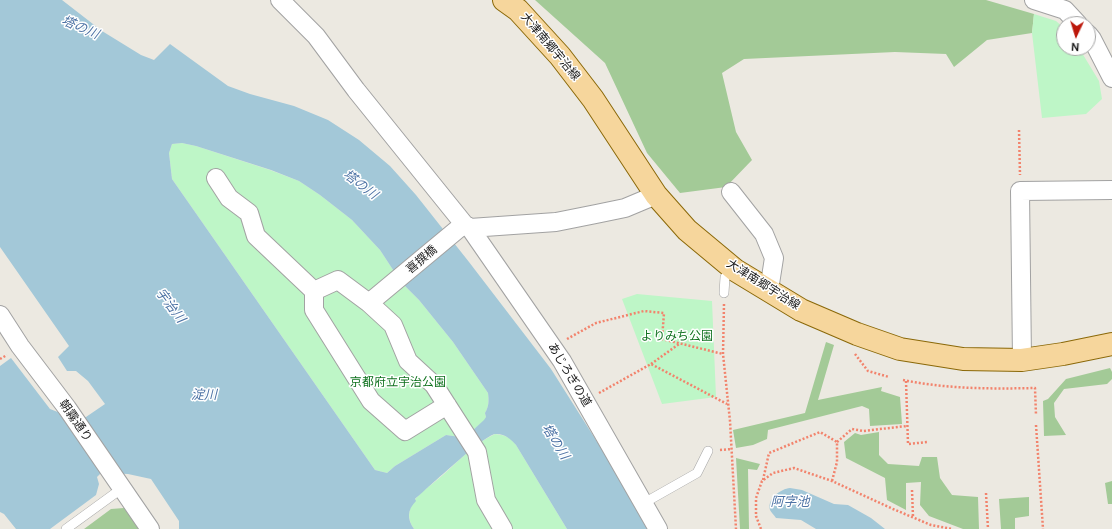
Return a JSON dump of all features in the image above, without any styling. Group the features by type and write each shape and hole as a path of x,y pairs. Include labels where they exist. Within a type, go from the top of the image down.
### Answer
{"main road":[{"name":"大津南郷宇治線","path":"504,0 518,10 560,56 593,99 656,195 687,230 735,270 801,310 856,334 900,349 963,359 1022,360 1063,354 1112,344"}],"street":[{"name":"あじろぎの道","path":"280,0 316,36 553,347 585,400 658,529"},
{"path":"1034,0 1069,5 1074,16"},
{"path":"1096,47 1112,78"},
{"path":"216,178 229,198 249,213 256,236 314,291 314,310 371,401 405,432 447,406"},
{"path":"1022,360 1020,191 1112,190"},
{"path":"732,192 764,234 774,258 769,290"},
{"path":"462,229 556,222 625,208 656,195"},
{"name":"喜撰橋","path":"374,299 462,229"},
{"path":"314,291 338,280 374,299 393,325 408,361 434,385 477,452 486,500 503,529"},
{"name":"朝霧通り","path":"0,315 20,346 67,408 150,529"}],"lane":[{"path":"724,293 725,277 735,270"},
{"path":"644,503 697,473 708,451"},
{"path":"66,529 118,484"}],"path":[{"path":"1019,130 1020,191"},
{"path":"724,293 723,354 734,483 736,529"},
{"path":"553,347 596,323 644,311 664,313 662,339 723,354"},
{"path":"856,334 853,352 868,371 889,377"},
{"path":"585,400 651,364 679,344"},
{"path":"651,364 728,404"},
{"path":"903,380 956,388 1035,388 1036,416"},
{"path":"906,381 908,444 928,442"},
{"path":"1036,425 1043,529"},
{"path":"832,481 837,462 837,442 852,429 863,431 907,426"},
{"path":"761,529 756,516 756,498 769,453 820,432 837,442"},
{"path":"762,481 773,473 794,468 832,481 931,525 952,529"},
{"path":"912,490 913,517"},
{"path":"986,493 988,529"}],"green space":[{"path":"535,0 986,0 1034,14 1032,33 987,40 954,67 946,54 895,52 744,59 722,73 736,132 752,160 726,187 680,193 647,153 605,63"},
{"path":"1034,14 1056,21 1056,56 1084,56 1099,81 1102,99 1086,114 1042,118 1032,33"},
{"name":"京都府立宇治公園","path":"182,143 196,146 270,170 299,181 352,220 380,250 401,282 419,300 453,342 488,393 489,399 485,413 485,420 472,431 460,437 446,435 395,466 387,473 375,470 172,179 169,153 172,144"},
{"name":"よりみち公園","path":"637,294 712,301 716,397 662,404 622,299"},
{"path":"826,342 834,345 818,400 882,387 881,391 900,397 902,424 870,426 869,409 862,406 768,430 767,439 753,445 736,448 733,430 805,413"},
{"path":"1110,368 1112,372 1112,379 1107,384 1064,389 1054,403 1055,417 1066,435 1044,436 1043,401 1048,399 1066,379"},
{"path":"879,432 879,455 888,464 919,466 922,457 937,457 940,478 952,495 978,497 979,529 963,529 929,516 920,505 921,482 906,483 906,510 887,500 885,478 846,458 844,442 855,433 861,435"},
{"path":"495,434 507,437 516,445 567,529 414,529 410,522 409,515 410,508 416,498 479,443"},
{"path":"736,458 760,464 757,470 748,469 749,529 740,529"},
{"path":"1112,481 1112,504 1108,504 1105,483"},
{"path":"1029,497 1029,516 1015,518 1015,529 1001,529 999,499"},
{"path":"124,508 139,529 84,529 111,509"}],"water":[{"name":"淀川","path":"0,0 62,0 102,31 141,55 154,60 170,44 228,86 250,94 294,106 328,120 359,140 390,166 416,195 551,369 620,478 650,529 567,529 516,445 507,437 501,434 495,434 479,443 415,499 416,501 411,508 409,515 410,522 414,529 179,529 179,521 151,479 128,474 101,473 97,477 99,484 96,495 50,529 16,529 4,514 0,512 0,366 11,358 50,409 63,414 86,417 105,404 88,381 76,371 67,371 58,357 69,346 0,247","holes":["182,143 271,170 299,181 352,220 380,250 401,282 419,300 453,342 488,393 489,399 485,413 486,417 484,420 472,431 460,437 446,435 395,466 387,473 375,470 172,179 169,153 172,144"]},
{"name":"阿字池","path":"790,488 802,490 834,504 848,505 871,518 885,529 816,529 801,520 776,518 770,510 771,502 779,492"}],"water label":[{"name":"塔の川","path":"80,28"},
{"name":"塔の川","path":"360,185"},
{"name":"宇治川","path":"170,306"},
{"name":"塔の川","path":"555,442"}]}
